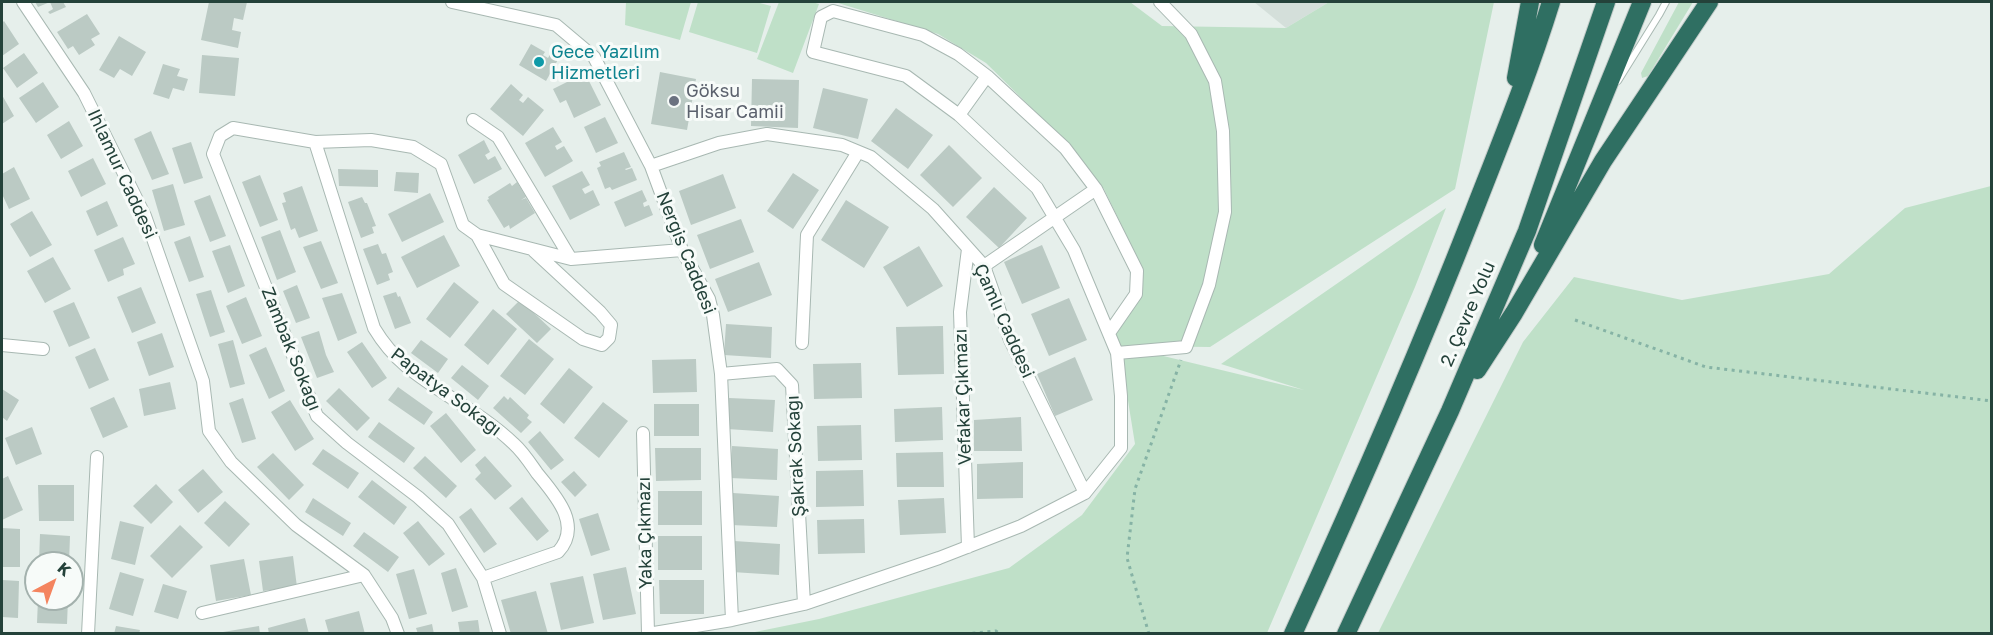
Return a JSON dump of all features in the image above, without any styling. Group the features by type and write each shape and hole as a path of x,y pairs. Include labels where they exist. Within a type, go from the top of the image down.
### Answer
{"highway":[{"path":"1507,127 1530,2"},
{"name":"2. Çevre Yolu","path":"1293,633 1434,312 1507,127 1551,2"},
{"name":"2. Çevre Yolu","path":"1346,633 1450,411 1527,231 1606,2"},
{"path":"1514,313 1642,2"},
{"path":"1450,411 1514,313 1603,161 1709,2"}],"street":[{"name":"Ihlamur Caddesi","path":"23,2 84,93 145,216 203,381 209,431 231,462 296,525 364,575"},
{"name":"Nergis Caddesi","path":"452,2 556,25 594,57 651,166 682,250 709,299 713,315 721,374 732,620"},
{"path":"1117,353 1186,347 1209,285 1225,212 1223,131 1215,81 1191,34 1160,2"},
{"path":"648,633 732,620 804,604 968,547 1021,526 1085,493 1121,448 1121,396 1117,353 1108,333 1074,250 1038,188 959,115 906,76 813,51 821,17 833,11 923,35 958,54 987,76 1065,148 1096,189 1137,271 1136,294 1108,333"},
{"path":"959,115 987,76"},
{"path":"473,120 498,137 571,260"},
{"name":"Zambak Sokağı","path":"500,633 483,578 448,524 317,416 213,154 220,136 233,128 315,142 371,140 413,147 441,164 463,225 477,235 504,284 583,339 602,345 609,338 611,325 534,251"},
{"name":"Çamlı Caddesi","path":"651,166 718,143 767,134 842,145 871,157 933,209 984,266 1010,340 1085,493"},
{"name":"Papatya Sokağı","path":"315,142 374,328 386,348 407,367 471,410 514,444 557,496 568,520 567,543 558,552 483,578"},
{"path":"802,343 807,235 858,152"},
{"path":"984,266 1096,189"},
{"path":"477,235 571,260 682,250"},
{"name":"Vefakar Çıkmazı","path":"968,249 960,312 968,547"},
{"path":"2,345 43,349"},
{"name":"Şakrak Sokağı","path":"721,374 777,369 792,385 804,604"},
{"name":"Yaka Çıkmazı","path":"643,434 648,633"},
{"path":"88,633 97,457"},
{"path":"202,613 364,575 392,618 398,633"}],"lane":[{"path":"1594,120 1666,2"}],"path":[{"path":"1575,320 1706,367 1992,401"},
{"path":"1149,633 1127,558 1135,489 1186,347"},
{"path":"965,633 996,631 1000,633"}],"shaded area":[{"path":"1254,2 1329,2 1286,28"}],"green space":[{"path":"626,2 691,2 680,40 625,25"},
{"path":"698,2 756,2 771,6 757,53 689,32"},
{"path":"779,2 819,4 793,73 757,59"},
{"path":"835,2 1130,2 1162,26 1286,28 1329,2 1494,2 1455,189 1210,347 1122,346 1304,390 1221,364 1446,208 1415,287 1267,633 745,634 819,619 1009,568 1082,515 1135,444 1119,345 1111,333 1140,295 1141,266 1104,189 1063,139 986,63 938,34"},
{"path":"1679,2 1693,2 1648,76 1642,78 1641,73"},
{"path":"1991,186 1991,633 1378,633 1523,342 1574,277 1682,300 1829,274 1905,208"}],"building":[{"path":"35,2 50,2 38,7"},
{"path":"50,2 63,2 66,7 50,14 48,12 53,9"},
{"path":"209,2 247,2 243,20 234,18 232,30 241,32 238,48 201,40"},
{"path":"87,14 100,34 91,39 95,45 79,55 73,46 68,49 57,32"},
{"path":"4,21 19,44 2,56 2,23"},
{"path":"119,36 146,52 132,76 120,69 114,78 99,70"},
{"name":"Gece Yazılım Hizmetleri","path":"531,44 545,52 543,55 548,58 552,51 560,56 546,81 519,65"},
{"path":"24,53 38,73 17,88 3,68"},
{"path":"202,55 239,58 235,96 199,93"},
{"path":"163,64 180,69 177,76 188,79 184,91 173,88 169,99 153,94"},
{"name":"Göksu Hisar Camii","path":"660,72 696,79 687,130 651,124"},
{"path":"585,73 601,105 574,118 566,100 560,103 553,89"},
{"path":"752,79 799,80 798,128 751,126"},
{"path":"43,82 59,107 36,123 19,98"},
{"path":"511,84 523,95 519,100 523,103 528,97 544,110 523,136 490,109"},
{"path":"823,88 868,99 858,139 813,128"},
{"path":"2,95 14,116 2,124"},
{"path":"896,108 933,135 908,169 871,141"},
{"path":"605,117 618,143 596,153 584,127"},
{"path":"69,121 83,146 61,159 47,135"},
{"path":"553,127 562,142 555,146 557,150 564,146 573,161 545,177 525,143"},
{"path":"151,131 169,174 152,180 134,139"},
{"path":"484,140 490,152 485,155 488,160 495,156 502,169 474,184 458,155"},
{"path":"191,142 203,178 184,184 172,148"},
{"path":"949,145 982,178 953,207 920,175"},
{"path":"624,152 631,167 625,169 632,168 637,180 612,190 610,187 605,189 597,168 601,166 599,162"},
{"path":"93,158 106,184 81,197 68,171"},
{"path":"14,167 30,199 9,209 2,194 2,174"},
{"path":"338,169 378,170 378,187 339,186"},
{"path":"582,171 590,185 582,189 585,194 593,190 600,205 570,220 552,186"},
{"path":"396,172 419,173 418,193 394,191"},
{"path":"793,173 819,190 793,229 767,211"},
{"path":"723,174 736,208 691,225 679,191"},
{"path":"260,175 278,220 260,227 242,182"},
{"path":"517,182 526,197 521,200 526,198 535,213 510,229 509,225 504,228 487,200 488,197 510,183 512,186"},
{"path":"173,184 185,225 164,231 152,190"},
{"path":"302,186 318,231 299,238 295,228 291,230 282,203 286,202 283,193"},
{"path":"994,187 1027,218 999,248 966,217"},
{"path":"642,190 647,201 643,203 644,207 649,205 653,215 625,227 614,202"},
{"path":"430,193 444,222 402,242 388,214"},
{"path":"210,195 226,236 210,242 194,201"},
{"path":"362,197 367,203 376,226 372,227 374,233 361,238 348,202"},
{"path":"846,200 889,227 864,268 821,240"},
{"path":"107,201 118,226 97,236 86,211"},
{"path":"32,211 52,245 30,257 10,224"},
{"path":"741,219 754,252 710,269 697,235"},
{"path":"280,230 296,272 277,280 261,237"},
{"path":"444,235 460,266 417,288 401,257"},
{"path":"190,236 204,277 189,282 174,242"},
{"path":"123,237 135,264 123,269 124,275 108,282 94,250"},
{"path":"321,241 338,283 321,289 303,247"},
{"path":"378,244 382,254 386,253 393,272 388,274 390,280 377,285 363,249"},
{"path":"230,245 245,286 228,293 212,251"},
{"path":"1042,245 1060,288 1022,304 1004,262"},
{"path":"919,246 943,286 907,307 883,267"},
{"path":"53,257 71,289 45,303 27,271"},
{"path":"759,262 772,295 728,312 715,279"},
{"path":"454,282 479,302 450,338 426,319"},
{"path":"297,285 310,318 296,323 283,291"},
{"path":"141,287 156,323 132,333 117,297"},
{"path":"211,290 225,332 210,337 196,294"},
{"path":"396,292 398,297 400,296 411,323 395,329 383,296"},
{"path":"342,293 357,333 338,341 322,298"},
{"path":"246,297 262,336 242,344 226,306"},
{"path":"1069,298 1087,340 1049,356 1031,314"},
{"path":"520,300 551,329 537,343 506,314"},
{"path":"74,302 90,338 69,347 53,311"},
{"path":"493,309 517,329 488,365 464,345"},
{"path":"726,324 772,327 771,358 724,355"},
{"path":"943,326 944,374 898,375 896,327"},
{"path":"319,331 334,372 317,378 301,337"},
{"path":"162,333 174,367 149,376 137,342"},
{"path":"529,339 554,359 525,395 500,376"},
{"path":"233,340 245,384 230,388 218,344"},
{"path":"421,340 448,359 438,373 411,353"},
{"path":"362,342 387,378 372,388 347,352"},
{"path":"266,347 285,391 269,399 249,355"},
{"path":"95,348 109,380 89,389 75,357"},
{"path":"1075,357 1093,400 1055,416 1037,374"},
{"path":"696,359 697,392 653,393 652,360"},
{"path":"861,363 862,398 814,399 813,364"},
{"path":"462,365 489,386 478,400 451,378"},
{"path":"569,368 593,387 564,424 540,404"},
{"path":"170,382 176,409 144,416 139,389"},
{"path":"398,387 433,412 424,425 388,400"},
{"path":"339,388 370,418 357,431 326,401"},
{"path":"2,389 19,400 7,421 2,417"},
{"path":"504,396 508,400 510,397 529,415 527,418 532,422 521,433 493,408"},
{"path":"114,397 128,427 103,438 90,408"},
{"path":"243,398 256,439 242,443 229,403"},
{"path":"729,398 775,400 773,432 727,429"},
{"path":"290,400 314,439 295,451 271,412"},
{"path":"603,402 628,421 599,458 574,438"},
{"path":"654,404 699,404 699,436 654,436"},
{"path":"942,407 943,440 895,442 894,409"},
{"path":"446,413 476,450 461,463 430,426"},
{"path":"1021,417 1022,451 974,451 974,420"},
{"path":"379,422 415,448 404,463 368,437"},
{"path":"861,425 862,460 818,461 817,426"},
{"path":"32,427 42,454 16,465 5,438"},
{"path":"540,431 564,460 551,470 528,442"},
{"path":"732,446 778,449 777,480 730,478"},
{"path":"655,448 701,448 701,480 656,481"},
{"path":"323,449 359,473 348,489 312,464"},
{"path":"943,452 944,487 897,487 896,453"},
{"path":"273,453 304,485 289,500 257,467"},
{"path":"425,456 457,486 446,498 413,468"},
{"path":"485,456 512,486 495,500 475,479 481,473 475,465"},
{"path":"1023,462 1023,498 977,499 977,464"},
{"path":"203,469 223,492 198,513 178,490"},
{"path":"863,470 864,506 816,507 816,471"},
{"path":"574,471 587,485 575,497 561,482"},
{"path":"8,476 23,510 2,520 2,479"},
{"path":"372,480 407,507 394,525 358,497"},
{"path":"156,484 173,502 151,524 133,506"},
{"path":"38,485 74,485 74,521 39,521"},
{"path":"658,491 702,491 702,525 658,525"},
{"path":"733,493 779,496 777,527 731,525"},
{"path":"522,497 549,531 537,541 509,508"},
{"path":"313,498 351,523 343,536 305,512"},
{"path":"944,498 946,533 900,535 898,500"},
{"path":"225,501 250,524 229,547 204,523"},
{"path":"471,508 497,544 484,553 459,517"},
{"path":"598,513 610,550 591,556 579,519"},
{"path":"864,519 865,553 818,554 817,520"},
{"path":"120,521 144,527 135,565 111,559"},
{"path":"418,521 445,554 429,566 403,533"},
{"path":"180,525 203,547 172,578 150,556"},
{"path":"2,528 20,529 20,567 2,567"},
{"path":"364,532 399,557 388,572 353,546"},
{"path":"40,534 70,536 69,551 39,551"},
{"path":"658,536 702,536 702,570 658,570"},
{"path":"734,541 780,544 779,575 732,572"},
{"path":"293,556 297,587 263,591 259,561"},
{"path":"244,559 251,595 216,601 210,565"},
{"path":"626,567 636,614 603,620 593,574"},
{"path":"456,568 468,607 452,612 441,573"},
{"path":"414,569 427,614 409,619 396,574"},
{"path":"120,572 144,579 133,616 109,609"},
{"path":"583,576 594,623 561,630 550,583"},
{"path":"2,580 19,581 18,618 2,617"},
{"path":"659,580 704,580 704,614 660,614"},
{"path":"163,584 187,591 178,619 154,612"},
{"path":"536,591 548,634 511,634 501,600"},
{"path":"38,611 68,611 67,624 37,623"},
{"path":"359,611 365,634 329,634 325,620"},
{"path":"305,618 309,634 269,634 268,628"},
{"path":"478,620 480,634 460,634 458,622"},
{"path":"432,624 434,634 418,634 416,628"},
{"path":"116,626 140,630 139,634 114,634"},
{"path":"259,626 260,634 223,634 223,632"}],"place":[{"name":"Gece Yazılım Hizmetleri","path":"539,62"},
{"name":"Göksu Hisar Camii","path":"674,101"}]}
